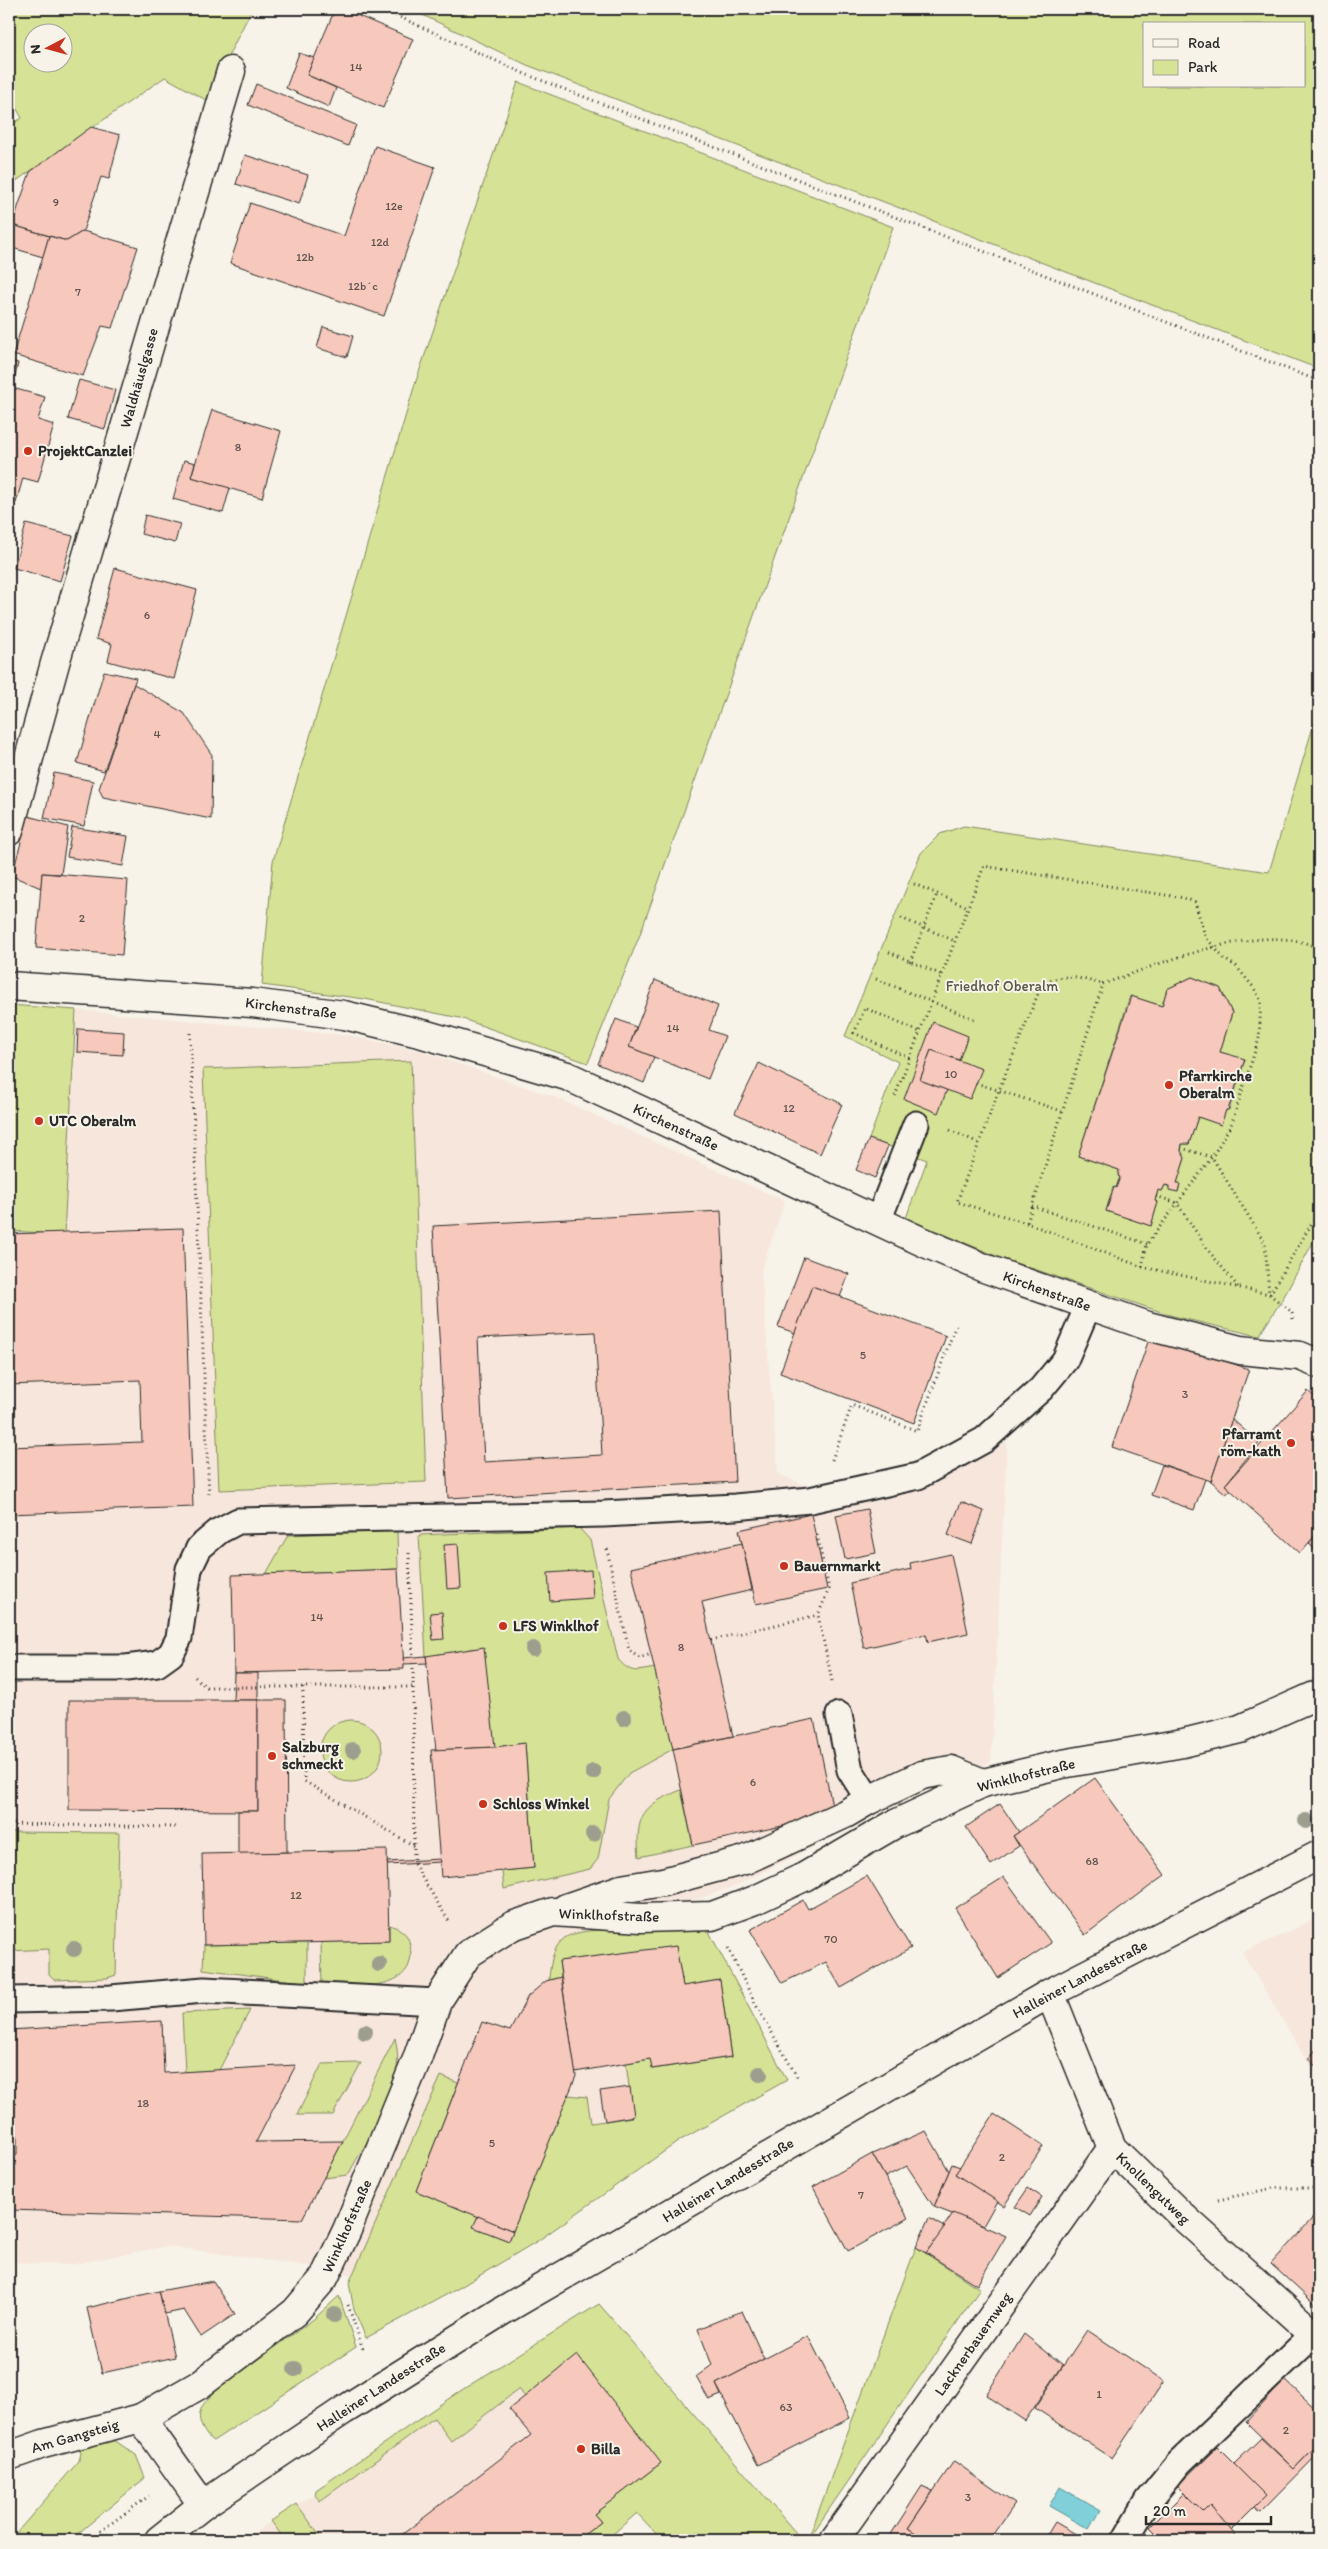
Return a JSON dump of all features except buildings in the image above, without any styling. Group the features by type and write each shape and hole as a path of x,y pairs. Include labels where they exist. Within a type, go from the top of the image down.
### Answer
{"street":[{"name":"Waldhäuslgasse","path":"9,831 55,662 231,71"},
{"name":"Kirchenstraße","path":"9,986 252,1003 344,1015 423,1034 567,1076 878,1221 984,1268 1148,1326 1240,1350 1300,1356 1319,1364"},
{"name":"Winklhofstraße","path":"141,2418 199,2385 259,2340 295,2312 324,2278 358,2203 417,2059 437,2002 468,1954 512,1926 553,1912 641,1918 712,1916 755,1900 804,1877 893,1825 983,1783 1062,1764 1182,1743 1240,1729 1319,1694"},
{"path":"553,1912 621,1889 663,1882 745,1860 845,1814 868,1800 922,1775 951,1770 983,1783"},
{"name":"Halleiner Landesstraße","path":"159,2540 203,2505 344,2410 502,2311 1050,1992 1319,1855"},
{"name":"Knollengutweg","path":"1050,1992 1112,2148 1180,2214 1317,2337"},
{"name":"Lacknerbauernweg","path":"834,2540 1112,2148"},
{"path":"141,2418 203,2505"},
{"name":"Am Gangsteig","path":"9,2456 43,2444 141,2418"}],"lane":[{"path":"878,1221 916,1124"},
{"path":"9,1668 126,1668 157,1664 171,1654 179,1638 189,1568 199,1548 218,1531 238,1521 264,1519 604,1514 735,1507 810,1500 918,1476 984,1440 1041,1389 1065,1360 1088,1306"},
{"path":"839,1715 850,1770 868,1800"},
{"path":"9,2000 111,1998 204,1990 437,2002"},
{"path":"1125,2540 1148,2501 1179,2463 1317,2337"}],"path":[{"path":"382,9 525,74 1319,381"},
{"path":"979,1143 949,1130 916,1124 892,1103 984,866 1184,898 1195,902 1205,936 1224,959 1236,966 1254,988 1261,1001 1262,1020 1259,1039 1231,1125 1212,1157 1148,1244 1142,1267"},
{"path":"914,884 968,907"},
{"path":"910,962 937,894"},
{"path":"901,918 955,941"},
{"path":"1270,1294 1142,1267 1027,1223 957,1202 999,1090 1040,989 1048,980 1062,976 1103,984 1213,946 1248,941 1288,940 1319,949"},
{"path":"889,952 942,975"},
{"path":"876,979 974,1019"},
{"path":"1027,1223 1103,984"},
{"path":"189,998 209,1498 218,1531"},
{"path":"909,1058 854,1033 865,1008 920,1032"},
{"path":"976,1083 1062,1111"},
{"path":"1182,1148 1212,1157 1266,1243 1270,1294"},
{"path":"1156,1196 1178,1203 1208,1250 1239,1288"},
{"path":"1032,1206 1148,1244"},
{"path":"1270,1294 1319,1211"},
{"path":"835,1494 830,1466 852,1405 917,1431 957,1322"},
{"path":"810,1500 829,1588 818,1615 839,1715"},
{"path":"604,1514 607,1549 628,1650 639,1658 652,1654"},
{"path":"407,1518 413,1657"},
{"path":"710,1640 818,1615"},
{"path":"171,1654 206,1687 413,1687"},
{"path":"413,1663 414,1862 468,1954"},
{"path":"303,1687 304,1781 414,1846"},
{"path":"9,1824 175,1828"},
{"path":"712,1916 756,2005 799,2080"},
{"path":"1180,2214 1213,2201 1273,2188 1314,2188"},
{"path":"324,2278 342,2289 363,2349"},
{"path":"88,2540 149,2496"}],"shaded area":[{"name":"LFS Winklhof","path":"76,1010 351,1036 422,1051 557,1098 785,1201 761,1271 778,1474 817,1490 934,1459 982,1432 1007,1443 991,1762 939,1784 735,1886 693,1901 787,2081 679,2141 540,2239 372,2279 308,2266 167,2246 69,2265 9,2262 9,1231 64,1234"},
{"path":"1319,1916 1319,2081 1242,1952 1278,1937"},
{"path":"599,2304 716,2442 606,2540 244,2540 297,2504 315,2495 316,2490 457,2393"}],"green space":[{"path":"9,9 252,9 206,100 165,77 9,186 9,126 22,118 9,95"},
{"path":"410,9 1319,9 1319,369 527,65"},
{"path":"518,82 893,227 639,937 588,1063 460,1018 365,999 262,985 273,861 415,384"},
{"name":"Friedhof Oberalm","path":"1319,707 1319,1231 1286,1293 1259,1336 1173,1316 1001,1258 906,1218 927,1160 869,1139 898,1062 845,1036 921,853 940,834 964,826 1269,872","holes":["1192,977 1220,988 1232,1013 1220,1052 1245,1060 1229,1110 1226,1110 1221,1124 1198,1117 1189,1144 1182,1144 1181,1151 1185,1158 1177,1183 1180,1184 1178,1192 1165,1185 1162,1191 1158,1190 1155,1201 1158,1202 1151,1226 1106,1211 1113,1187 1116,1188 1120,1177 1118,1176 1119,1170 1078,1156 1130,996 1162,1006 1167,989"]},
{"name":"UTC Oberalm","path":"9,1005 76,1010 64,1234 9,1231"},
{"path":"411,1061 426,1482 219,1490 203,1069"},
{"path":"579,1528 590,1540 618,1659 627,1668 635,1671 655,1668 673,1749 629,1773 609,1799 598,1859 590,1869 504,1889 502,1871 534,1868 525,1743 495,1747 426,1656 419,1535"},
{"path":"397,1531 398,1569 266,1574 288,1535"},
{"path":"351,1720 363,1723 373,1729 379,1739 382,1751 379,1763 373,1773 363,1779 351,1782 339,1779 329,1773 323,1763 320,1751 323,1739 329,1729 339,1723"},
{"path":"681,1790 693,1845 639,1857 639,1831 644,1813 658,1801"},
{"path":"9,1832 119,1833 116,1975 107,1978 54,1980 49,1975 49,1949 9,1951"},
{"path":"705,1924 787,2080 679,2141 539,2240 457,2289 366,2338 354,2310 349,2283 441,2076 458,2083 416,2191 478,2216 474,2227 509,2241 568,2095 587,2097 591,2123 633,2117 626,2063 650,2059 653,2069 731,2057 720,1980 683,1986 676,1947 559,1961 561,1977 549,1980 555,1949 561,1941 581,1932 611,1929 667,1929"},
{"path":"389,1925 403,1932 409,1941 410,1961 404,1972 394,1980 381,1984 366,1986 322,1985 321,1942 389,1941"},
{"path":"307,1943 307,1983 203,1969 204,1945"},
{"path":"250,2010 219,2070 185,2072 182,2013"},
{"path":"395,2038 398,2057 396,2075 385,2110 348,2175 324,2178"},
{"path":"361,2063 333,2115 297,2115 322,2064"},
{"path":"916,2247 980,2289 808,2540"},
{"path":"339,2296 356,2347 213,2441 210,2439 200,2423 200,2412 204,2403 216,2391 315,2318"},
{"path":"599,2304 802,2540 662,2540 637,2513 606,2540 577,2540 601,2522 594,2514 661,2463 525,2397 519,2389 451,2441 434,2418 320,2501 315,2495 316,2490 457,2393"},
{"path":"96,2438 114,2440 136,2455 145,2478 70,2540 10,2540 79,2461 81,2453 76,2444"},
{"path":"297,2504 321,2540 285,2540 271,2521"}],"water":[{"path":"1060,2487 1100,2510 1089,2529 1049,2506"}],"place":[{"name":"ProjektCanzlei","path":"28,451"},
{"name":"Pfarrkirche Oberalm","path":"1169,1085"},
{"name":"UTC Oberalm","path":"39,1121"},
{"name":"Pfarramt röm-kath","path":"1291,1443"},
{"name":"Bauernmarkt","path":"784,1566"},
{"name":"LFS Winklhof","path":"503,1626"},
{"name":"Salzburg schmeckt","path":"272,1756"},
{"name":"Schloss Winkel","path":"483,1804"},
{"name":"Billa","path":"581,2449"}]}
